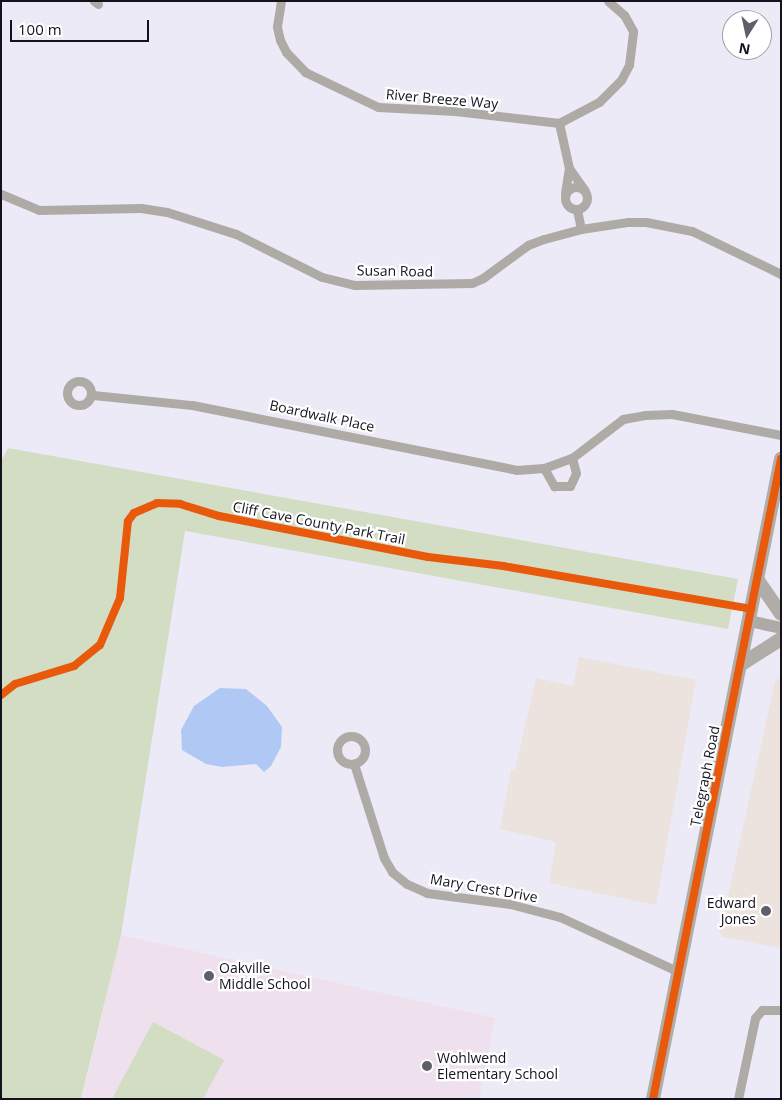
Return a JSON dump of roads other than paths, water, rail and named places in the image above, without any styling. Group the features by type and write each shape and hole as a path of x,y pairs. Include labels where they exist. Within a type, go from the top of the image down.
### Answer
{"main road":[{"name":"Telegraph Road","path":"653,1099 781,459"},
{"path":"757,579 781,614"},
{"path":"740,665 781,639"}],"street":[{"name":"River Breeze Way","path":"282,1 278,14 279,34 286,52 295,63 306,72 378,107 455,111 559,123"},
{"path":"577,210 586,204 584,191 569,168 559,123 598,102 621,80 629,66 633,31 624,14 608,1"},
{"path":"569,168 565,193 567,206 577,210"},
{"path":"565,193 574,187 584,191"},
{"name":"Susan Road","path":"1,194 40,210 141,208 167,212 236,234 322,277 355,285 472,283 483,278 528,245 580,228 637,222 676,227 715,239 781,274"},
{"path":"577,210 580,228"},
{"name":"Boardwalk Place","path":"93,395 192,405 516,470 544,468 572,458 623,420 645,415 672,414 781,435"},
{"path":"544,468 554,486 570,486 576,473 572,458"},
{"path":"749,621 781,628"},
{"name":"Mary Crest Drive","path":"354,764 384,858 392,872 407,884 427,893 510,904 560,917 679,972"},
{"path":"738,1099 755,1018 762,1010 781,1010"}],"water":[{"path":"220,688 246,689 267,706 282,727 281,747 271,766 264,772 256,764 222,767 206,764 182,750 181,730 194,706"}],"place":[{"name":"Edward Jones","path":"766,911"},
{"name":"Oakville Middle School","path":"209,976"},
{"name":"Wohlwend Elementary School","path":"427,1066"}]}
